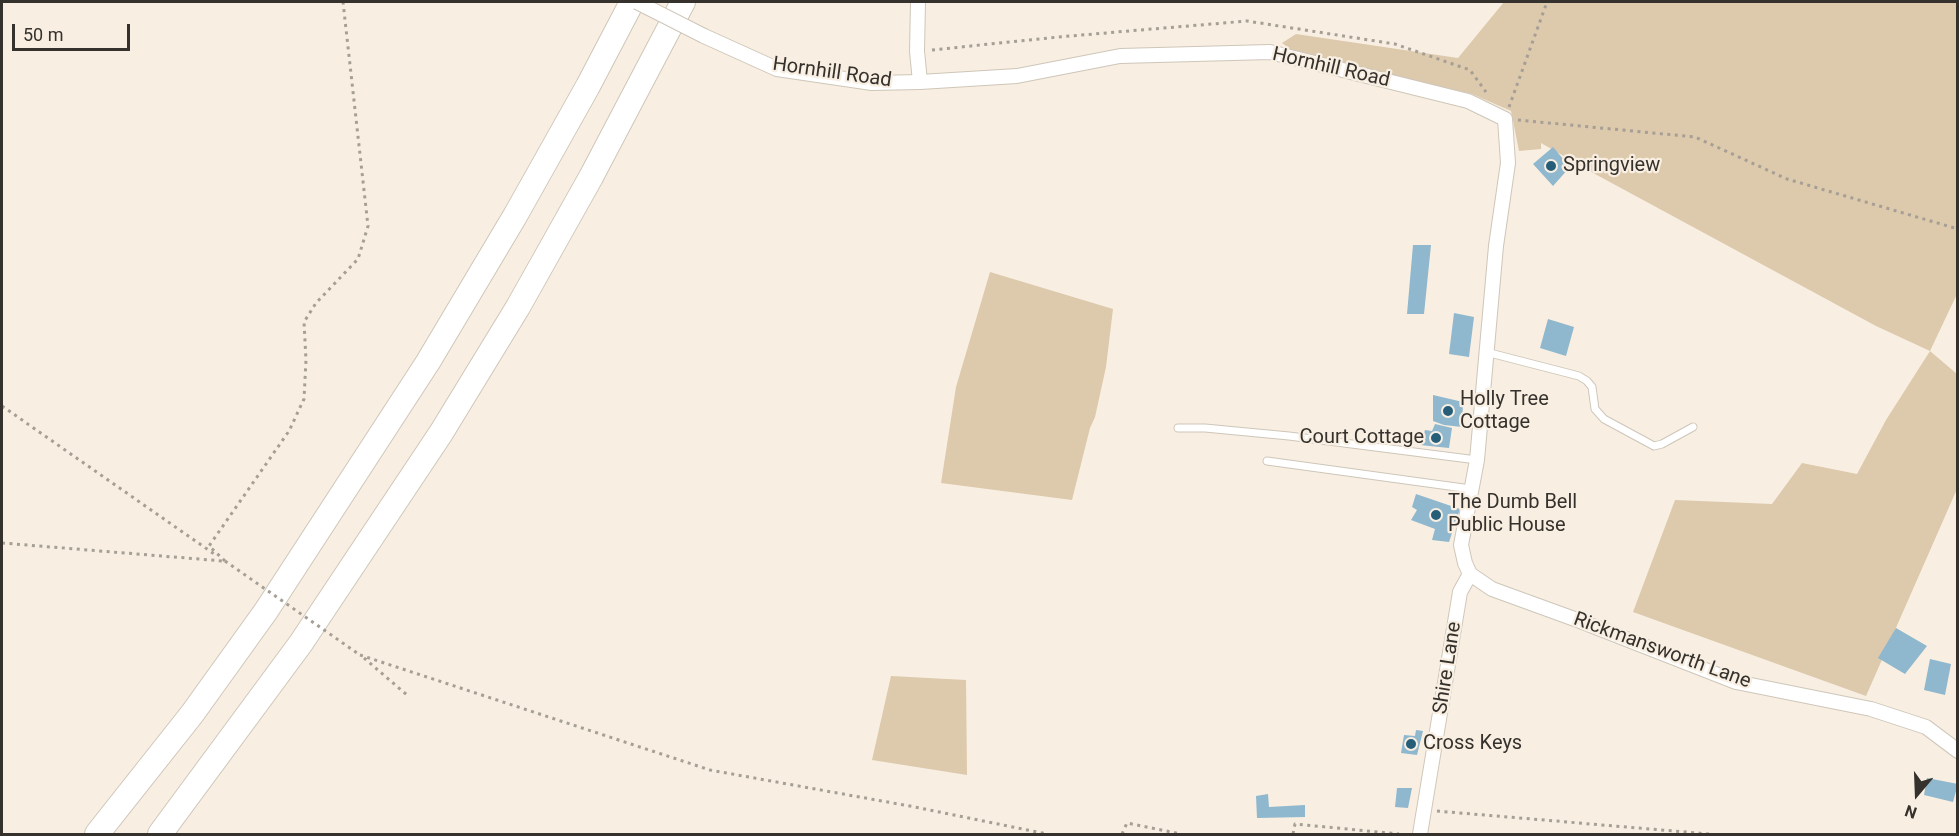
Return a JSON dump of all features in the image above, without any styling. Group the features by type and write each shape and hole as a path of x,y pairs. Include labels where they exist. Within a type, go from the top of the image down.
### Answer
{"highway":[{"path":"97,834 192,714 266,611 422,372 520,206 634,2"},
{"path":"160,834 301,643 441,433 518,307 591,177 683,2"}],"street":[{"name":"Hornhill Road","path":"634,2 777,69 872,83 1017,76 1120,56 1270,52 1468,101 1505,119"},
{"path":"918,2 917,51 920,82"},
{"path":"1470,574 1465,564 1461,545 1477,460 1496,246 1508,163 1505,119"},
{"name":"Rickmansworth Lane","path":"1470,574 1491,590 1580,621 1737,682 1870,709 1926,727 1958,751"},
{"name":"Shire Lane","path":"1420,834 1460,592 1470,574"}],"lane":[{"path":"1486,351 1579,376 1592,387 1595,409 1604,419 1654,446 1693,427"},
{"path":"1178,428 1205,428 1289,436 1477,460"},
{"path":"1267,461 1471,489"}],"path":[{"path":"225,561 209,546 289,431 304,399 306,360 304,322 316,303 358,259 368,226 343,2"},
{"path":"1548,2 1505,119 1695,137 1787,180 1958,229"},
{"path":"2,406 360,655 407,695"},
{"path":"2,543 225,561"},
{"path":"360,655 710,770 915,807 1047,834"},
{"path":"1423,810 1709,834"},
{"path":"1122,834 1127,823 1181,834"},
{"path":"1293,834 1295,824 1399,834"}],"shaded area":[{"path":"1504,2 1957,2 1957,294 1930,351 1876,326 1541,143 1541,149 1519,151 1511,111 1472,94 1294,52 1282,43 1296,34 1458,58"},
{"path":"990,272 1113,309 1106,367 1072,500 941,483 956,387"},
{"path":"1930,351 1957,374 1957,489 1866,696 1633,612 1675,500 1772,504 1802,463 1857,474 1886,420"},
{"path":"891,676 966,680 967,775 872,760"}],"building":[{"name":"Springview","path":"1553,147 1570,167 1553,186 1533,164"},
{"path":"1413,245 1431,245 1424,314 1407,314"},
{"path":"1454,313 1474,317 1469,357 1449,354"},
{"path":"1548,319 1574,327 1566,356 1540,348"},
{"name":"Holly Tree Cottage","path":"1433,395 1463,402 1462,427 1433,421"},
{"name":"Court Cottage","path":"1435,424 1452,428 1449,448 1420,445 1425,430 1432,431"},
{"name":"The Dumb Bell Public House","path":"1416,494 1460,509 1449,542 1432,540 1435,529 1411,520 1417,510 1412,507"},
{"path":"1896,628 1927,646 1905,674 1878,658"},
{"path":"1930,659 1951,664 1945,695 1924,690"},
{"name":"Cross Keys","path":"1416,730 1423,731 1417,755 1401,753 1404,735 1415,736"},
{"path":"1927,778 1958,784 1953,802 1924,795"},
{"path":"1397,788 1412,788 1408,808 1395,807"},
{"path":"1268,794 1269,807 1305,805 1305,817 1257,818 1256,796"}],"place":[{"name":"Springview","path":"1551,166"},
{"name":"Holly Tree Cottage","path":"1448,411"},
{"name":"Court Cottage","path":"1436,438"},
{"name":"The Dumb Bell Public House","path":"1436,515"},
{"name":"Cross Keys","path":"1411,744"}]}
